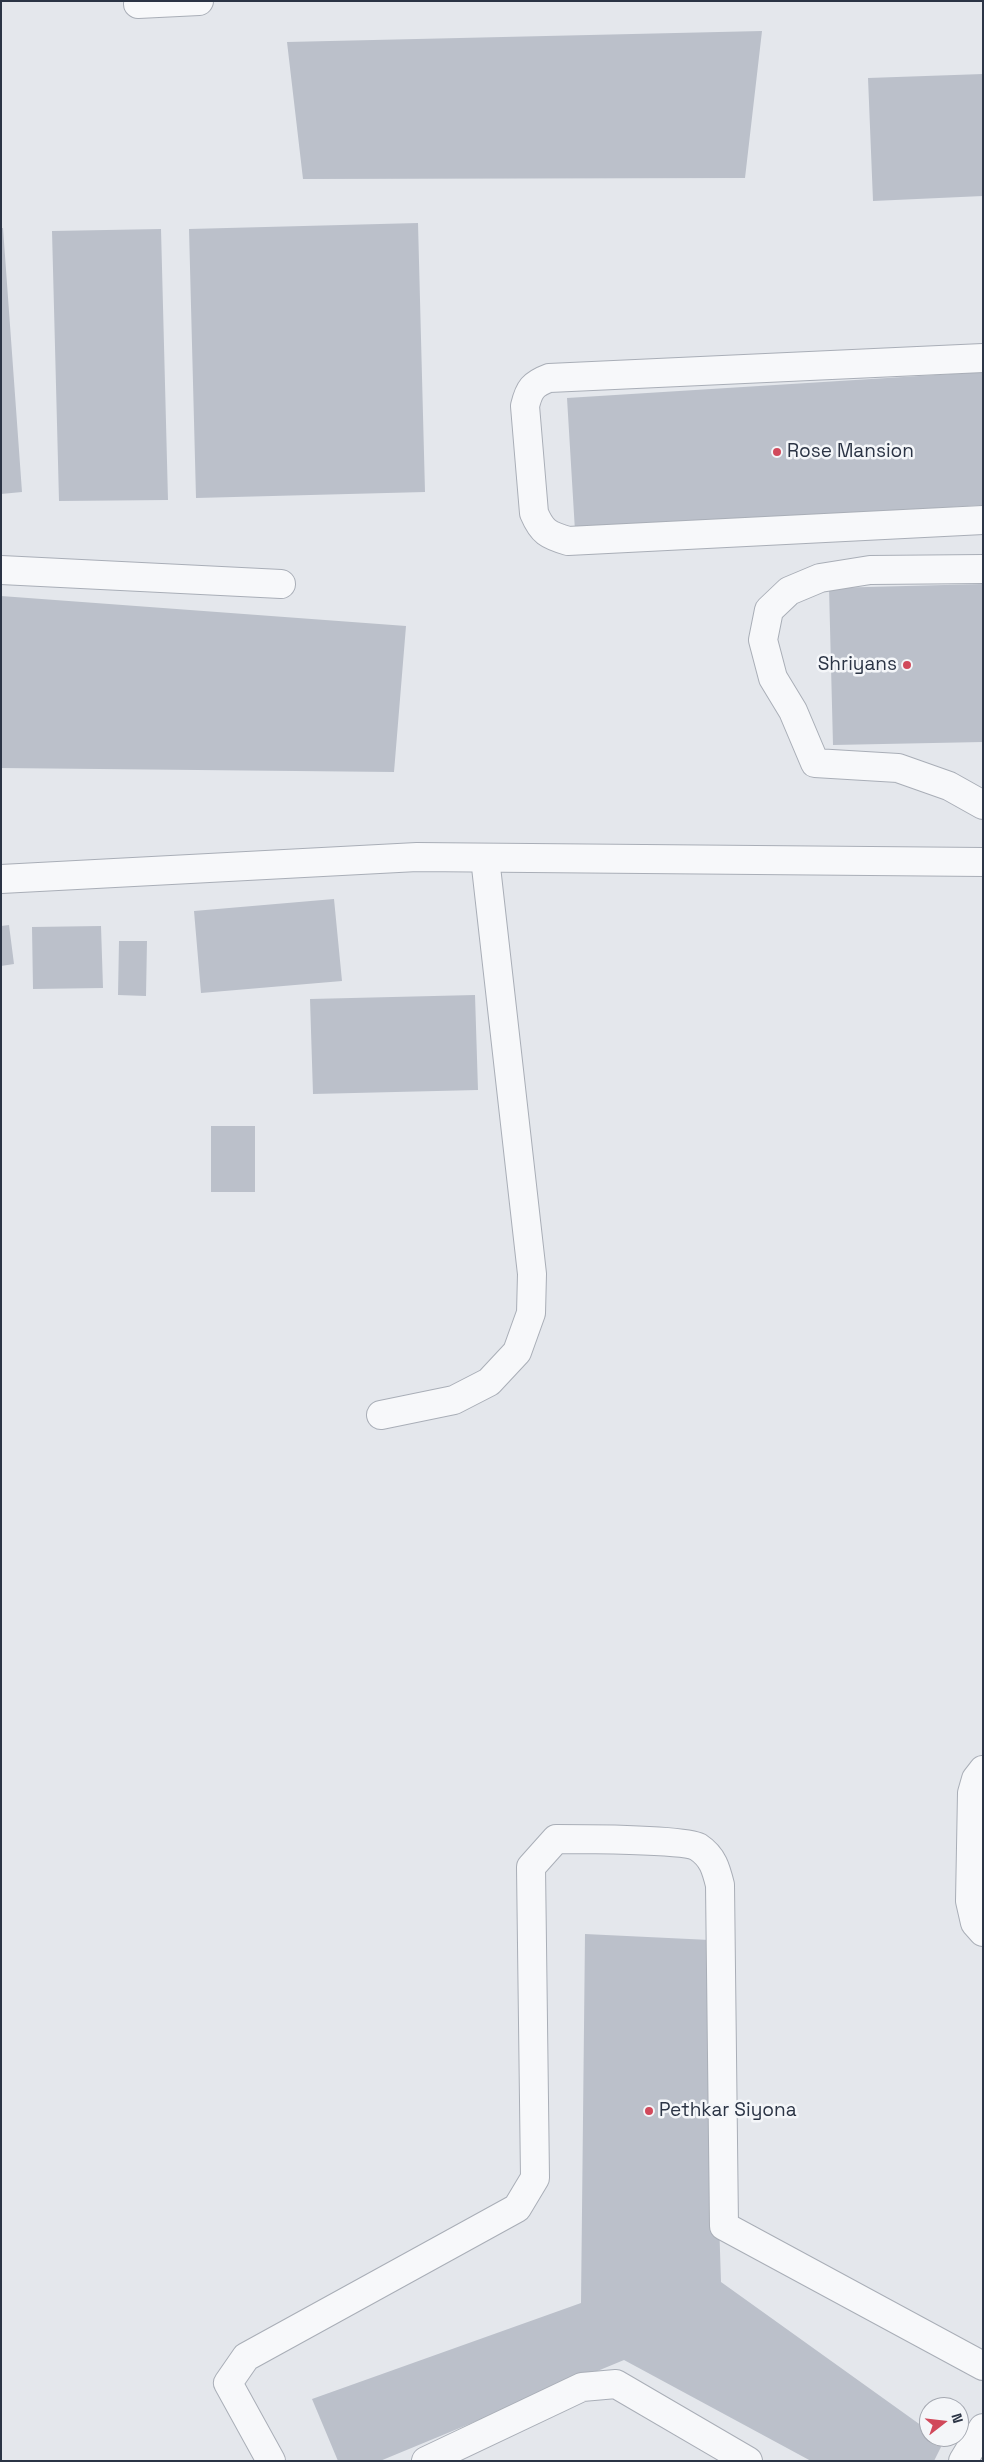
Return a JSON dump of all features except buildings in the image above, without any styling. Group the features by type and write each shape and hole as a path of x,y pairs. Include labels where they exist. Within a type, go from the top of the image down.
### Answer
{"street":[{"path":"138,4 199,1"},
{"path":"983,358 549,378 536,383 528,392 525,406 534,512 540,528 553,536 568,541 983,520"},
{"path":"983,569 870,570 820,578 789,591 770,610 763,640 773,678 793,711 815,763 898,768 950,786 983,805"},
{"path":"1,570 281,584"},
{"path":"1,879 417,857 983,862"},
{"path":"381,1414 454,1400 489,1382 516,1352 531,1313 532,1274 485,858"},
{"path":"983,1770 976,1779 972,1793 970,1901 975,1923 983,1932"},
{"path":"271,2461 228,2383 246,2357 517,2208 535,2178 531,1866 556,1838 668,1842 696,1846 714,1862 720,1885 724,2226 983,2366"},
{"path":"426,2461 582,2387 616,2384 748,2461"},
{"path":"963,2461 983,2428"}],"place":[{"name":"Rose Mansion","path":"777,452"},
{"name":"Shriyans","path":"907,665"},
{"name":"Pethkar Siyona","path":"649,2111"}]}
